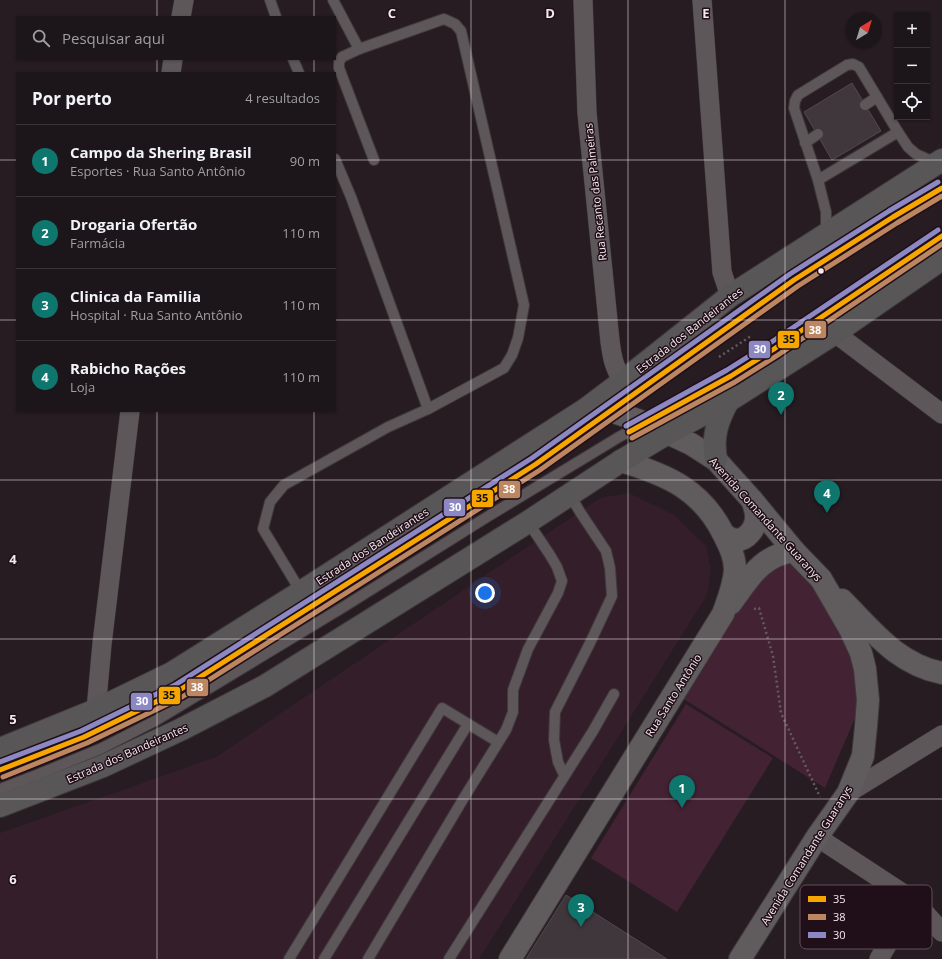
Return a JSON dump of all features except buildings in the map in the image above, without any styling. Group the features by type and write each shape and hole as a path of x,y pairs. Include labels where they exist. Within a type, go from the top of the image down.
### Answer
{"main road":[{"name":"Estrada dos Bandeirantes","path":"0,749 96,710 172,673 301,592 586,408 623,381 730,296 939,161"},
{"name":"Estrada dos Bandeirantes","path":"0,806 37,793 103,766 182,729 265,686 528,522 621,461 668,433 728,401 835,333 942,259"},
{"path":"716,460 714,448 715,432 728,401"}],"street":[{"path":"181,16 184,0"},
{"name":"Rua Recanto das Palmeiras","path":"583,0 587,113 610,341 612,360 623,381"},
{"path":"702,0 722,272 730,296"},
{"path":"171,72 174,60"},
{"path":"835,333 942,414"},
{"name":"Avenida Comandante Guaranys","path":"586,408 612,411 646,422 696,446 716,460 752,500 794,551 821,579 853,635 861,653 865,668 868,700 863,756 848,793 817,837 740,959"},
{"path":"96,710 102,644 130,412"},
{"name":"Rua Santo Antônio","path":"510,959 723,614 733,582 735,569 733,554 715,518 703,503 686,488 668,478 648,469 621,461"},
{"path":"724,534 736,540 750,534 757,518 752,500"},
{"path":"723,614 754,572 772,557 781,553 794,551"},
{"path":"821,579 890,648 910,662 942,673"},
{"path":"848,793 942,735"},
{"path":"817,837 890,885"},
{"path":"932,921 942,932"},
{"path":"879,959 885,949"}],"lane":[{"path":"270,0 276,16"},
{"path":"333,0 359,49"},
{"path":"301,592 263,529 270,502 284,485 388,426 428,409 504,368 512,355 518,338 524,304 461,31 455,24 444,19 359,49 342,57 339,62 339,68 374,160"},
{"path":"294,60 299,72"},
{"path":"826,235 826,212 818,180 794,108 798,95 847,65 853,64 859,67 908,147 916,154 939,161"},
{"path":"865,105 877,97"},
{"path":"818,180 898,132"},
{"path":"805,143 818,134"},
{"path":"336,161 351,197 428,409"},
{"path":"0,770 84,737 178,691 536,464 794,280 942,188"},
{"path":"0,789 100,749 155,721 619,437 731,376 774,349 942,236"},
{"path":"564,776 558,762 554,740 555,712 612,596 610,568 606,552 570,494"},
{"path":"368,959 506,730 513,712 513,690 528,649 558,593 562,581 557,567 528,522"},
{"path":"449,959 614,694"},
{"path":"289,959 442,708 498,742"},
{"path":"324,959 468,724"}],"path":[{"path":"718,357 751,336"},
{"path":"723,614 760,608 773,656 781,713 830,819"}],"shaded area":[{"path":"629,493 674,515 706,546 711,570 707,595 479,959 0,959 0,833 216,757 600,498"},
{"path":"794,560 815,588 837,626 854,664 858,711 825,788 682,698 732,611 773,565"},
{"path":"686,704 773,758 677,912 591,858"}],"transit line":[{"name":"30","path":"0,762 81,731 175,685 532,458 790,274 889,211 938,182"},
{"name":"35","path":"0,770 84,737 178,691 536,464 794,280 893,217 942,188"},
{"name":"38","path":"3,777 87,743 182,697 540,470 798,286 942,196"},
{"name":"30","path":"626,426 727,370 770,343 938,230"},
{"name":"35","path":"629,432 731,376 774,349 942,236"},
{"name":"38","path":"632,438 735,382 778,355 942,244"}],"place":[{"name":"Drogaria Ofertão","path":"781,415"},
{"name":"Rabicho Rações","path":"827,513"},
{"name":"Campo da Shering Brasil","path":"682,808"},
{"name":"Clinica da Familia","path":"581,927"}]}
